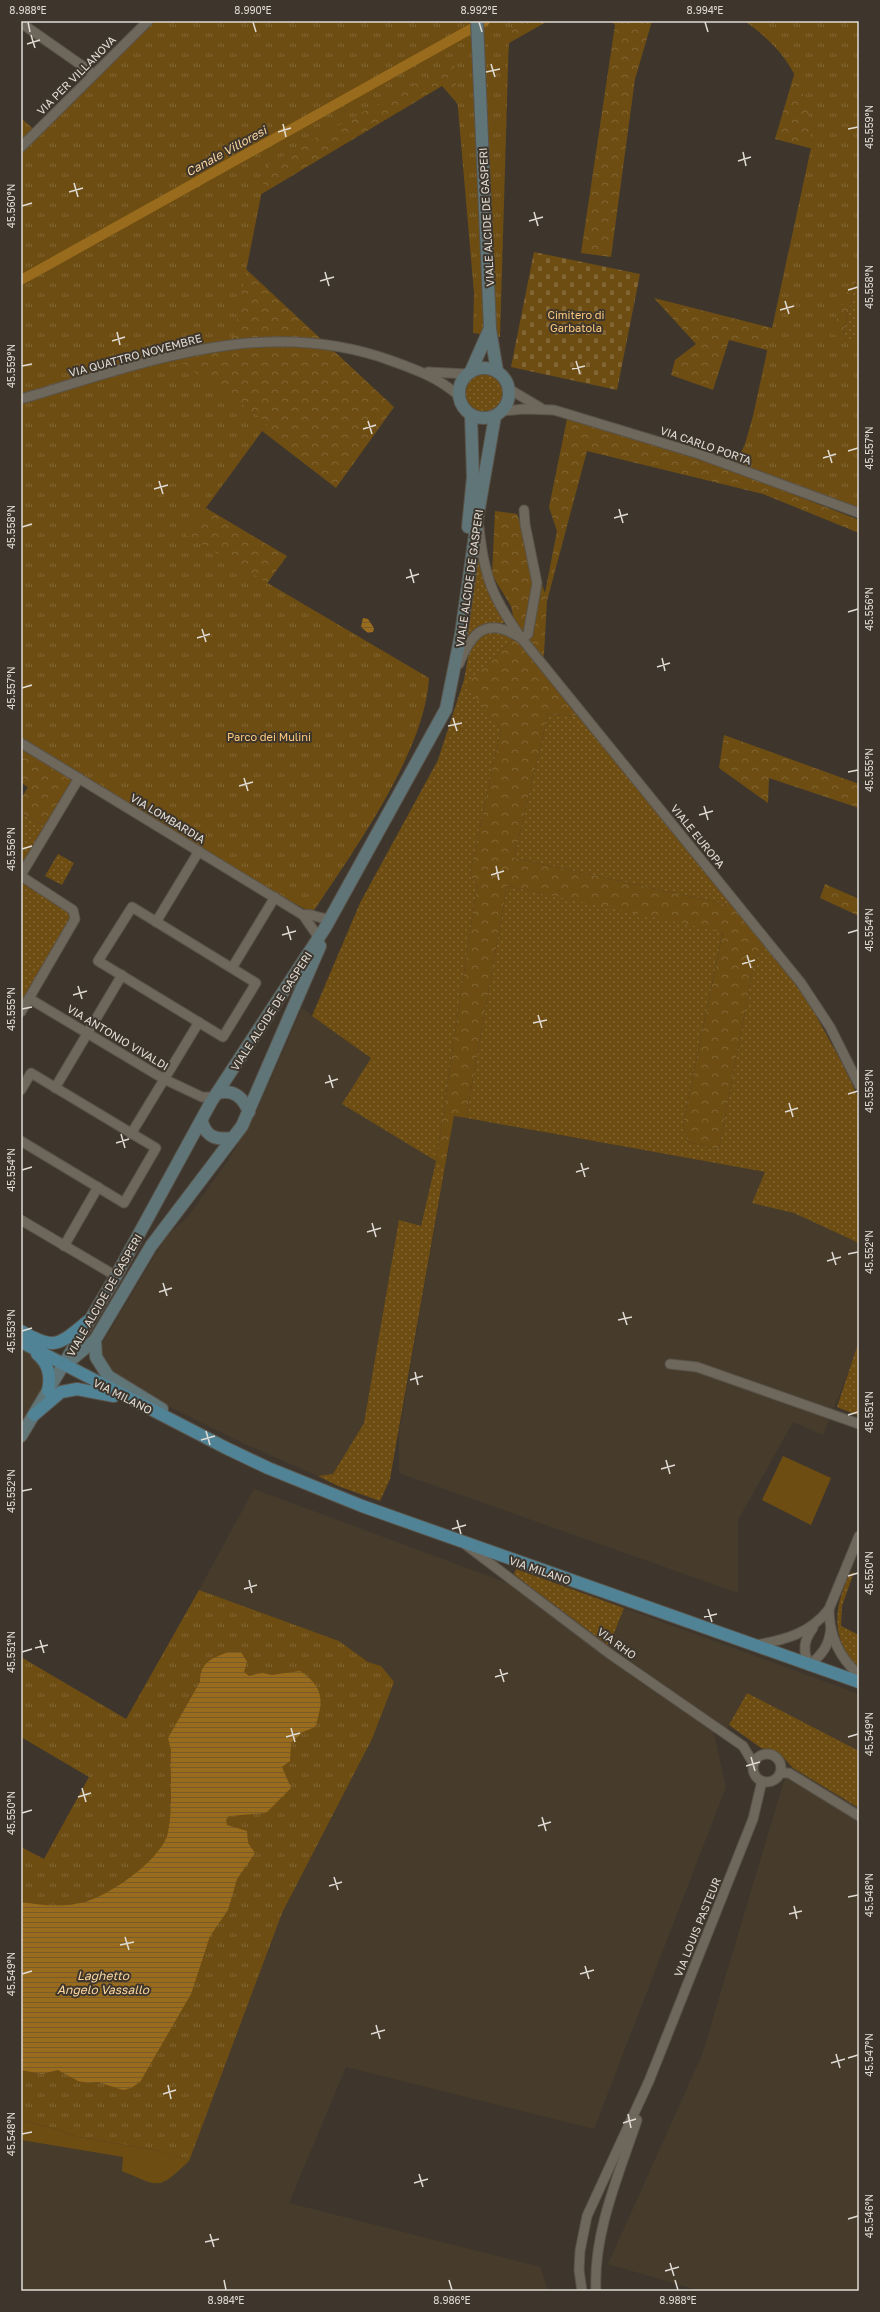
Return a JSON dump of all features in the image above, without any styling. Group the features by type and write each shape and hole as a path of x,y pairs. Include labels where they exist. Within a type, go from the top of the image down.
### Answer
{"main road":[{"path":"21,1331 44,1343 54,1343 65,1339 88,1321"},
{"path":"26,1345 42,1358 48,1368 51,1379 48,1391"},
{"name":"VIA MILANO","path":"26,1345 64,1366 226,1448 268,1468 354,1503 809,1666 859,1682"},
{"path":"34,1415 62,1392 77,1389 129,1399"}],"street":[{"name":"VIA PER VILLANOVA","path":"21,147 148,21"},
{"name":"VIALE ALCIDE DE GASPERI","path":"469,373 490,328 478,21"},
{"path":"21,23 94,74"},
{"path":"490,328 497,371"},
{"name":"VIA QUATTRO NOVEMBRE","path":"21,399 175,355 245,342 290,340 314,343 362,352 421,372"},
{"path":"421,372 469,373 484,368 497,371 505,379 509,389 507,404 499,413"},
{"path":"421,372 444,382 459,396"},
{"path":"469,373 462,380 459,396 462,406 471,415 478,418 499,413 542,408"},
{"path":"509,389 542,408"},
{"name":"VIA CARLO PORTA","path":"542,408 615,427 699,454 859,513"},
{"name":"VIALE ALCIDE DE GASPERI","path":"64,1366 88,1321 116,1276 216,1095 326,924 446,709 462,634 478,514 499,413"},
{"name":"VIALE ALCIDE DE GASPERI","path":"431,737 446,680 463,570 473,477 471,415"},
{"path":"453,677 467,644 477,633 484,629 498,628 506,630 522,639 528,634 537,583 525,524 524,510"},
{"name":"VIALE EUROPA","path":"478,514 486,569 494,595 503,613 522,639 801,983 830,1027 859,1085"},
{"name":"VIA LOMBARDIA","path":"21,743 303,914 326,924"},
{"path":"21,1012 30,999 75,919 73,910 21,876 79,778"},
{"path":"156,922 199,851"},
{"path":"232,968 275,897"},
{"path":"132,907 232,968 256,983 223,1037 98,961 132,907"},
{"name":"VIA LOMBARDIA","path":"303,914 314,915 326,924"},
{"name":"VIALE ALCIDE DE GASPERI","path":"64,1366 95,1340 150,1246 233,1138 250,1112 326,924"},
{"path":"55,1088 122,975"},
{"name":"VIA ANTONIO VIVALDI","path":"30,999 164,1079 202,1097 216,1095"},
{"path":"131,1134 199,1022"},
{"path":"21,1090 31,1073 156,1148 124,1203 21,1141"},
{"path":"216,1095 227,1091 237,1094 245,1102 250,1112"},
{"path":"194,1094 200,1101 204,1129 210,1136 220,1139 233,1138"},
{"path":"64,1246 98,1187"},
{"path":"21,1220 116,1276"},
{"name":"VIA MILANO","path":"95,1340 96,1357 108,1376 226,1448"},
{"path":"670,1364 696,1367 859,1424"},
{"path":"21,1436 64,1366"},
{"path":"829,1608 831,1628 829,1642 825,1651 809,1666 804,1652 805,1643 829,1608 859,1536"},
{"name":"VIA RHO","path":"463,1543 660,1689 743,1746 753,1763 753,1771 762,1781"},
{"path":"754,1646 792,1637 818,1623"},
{"path":"831,1628 840,1653 859,1675"},
{"path":"753,1763 760,1755 774,1755 780,1763 780,1773"},
{"path":"762,1781 770,1782 780,1773 789,1773 859,1816"},
{"name":"VIA LOUIS PASTEUR","path":"596,2291 596,2261 608,2208 650,2081 753,1819 762,1781"},
{"name":"VIA LOUIS PASTEUR","path":"582,2291 579,2270 580,2252 587,2216 650,2081"}],"shaded area":[{"path":"302,1008 371,1058 343,1104 436,1161 421,1226 399,1220 364,1423 333,1474 318,1476 247,1445 158,1401 107,1370 99,1349 167,1235 187,1218 229,1159 255,1115"},
{"path":"454,1116 765,1172 752,1203 797,1211 859,1239 859,1346 823,1435 793,1422 738,1520 738,1593 399,1473 399,1434"},
{"path":"21,1342 64,1366 21,1436"},
{"path":"254,1489 510,1584 713,1730 726,1787 594,2129 346,2067 289,2203 540,2267 548,2291 21,2291 21,2140 124,2157 282,1913 372,1739 381,1666 368,1662 339,1641 199,1590"},
{"path":"624,1608 859,1694 859,1751 747,1693 727,1729 609,1646"},
{"path":"793,1768 859,1808 859,2291 701,2291 608,2264 702,2055 784,1781"}],"green space":[{"name":"Parco dei Mulini","path":"151,21 522,21 510,28 509,33 500,337 473,333 474,293 454,62 267,165 239,307 235,336 173,347 179,361 268,423 186,535 429,678 425,707 415,737 401,768 385,800 367,830 313,912 270,890 21,737 21,118 38,133"},
{"path":"426,21 548,21 509,43 499,151 442,86 203,229 394,407 336,488 123,324 21,250"},
{"path":"611,21 652,21 635,79 611,257 581,253 615,25"},
{"path":"744,21 859,21 859,262 831,334 859,343 859,508 736,463 745,444 753,416 811,148 807,110 802,92 795,76 786,60 774,46"},
{"path":"810,21 859,111 859,270 841,342 859,374 729,340 713,390 671,375 675,360 696,344 654,298 823,341 852,159 775,139"},
{"name":"Cimitero di Garbatola","path":"534,252 640,274 617,390 511,367"},
{"path":"859,270 859,355 841,342"},
{"path":"484,373 492,375 498,379 502,385 504,393 502,401 498,407 492,411 484,413 476,411 470,407 466,401 464,393 466,385 470,379 476,375"},
{"path":"567,419 721,466 859,520 859,533 763,494 587,451 547,601 544,654 540,668 578,716 548,714 514,858 734,906 765,945 754,963 719,1149 688,1142 683,1124 723,932 507,886 466,1118 454,1116 445,1166 436,1161 477,885 470,874 501,729 466,685 514,638 519,643 511,606 492,575 495,511 517,514 545,593 557,531 549,507"},
{"path":"22,446 142,532 206,508 287,556 265,586 191,549 156,586 21,506"},
{"path":"478,552 507,623 484,624 476,629 467,638"},
{"path":"497,631 514,638 467,685 501,729 470,874 477,885 436,1161 342,1104 371,1058 312,1016 360,903 438,760 464,680 470,646 483,634"},
{"path":"548,714 578,716 734,906 514,858"},
{"path":"724,735 859,784 859,808 769,778 768,803 719,768"},
{"path":"21,748 76,780 47,828 21,812 21,799 28,787 21,783"},
{"path":"21,812 47,828 21,871"},
{"path":"58,854 74,863 62,885 45,876"},
{"path":"21,881 68,912 71,919 21,1007"},
{"path":"825,884 859,899 859,916 820,898"},
{"path":"507,886 723,931 683,1124 688,1142 719,1149 754,963 765,945 808,1001 842,1063 859,1099 859,1243 794,1213 752,1203 765,1172 466,1118"},
{"path":"436,1161 445,1166 390,1479 380,1501 338,1486 318,1476 333,1474 364,1423 399,1220 421,1226"},
{"path":"859,1341 859,1416 837,1407"},
{"path":"783,1456 831,1478 811,1525 762,1500"},
{"path":"516,1569 624,1608 609,1646 516,1576 514,1574"},
{"path":"854,1572 842,1606 841,1626 859,1635 859,1670 841,1642 837,1622 840,1601 846,1582 849,1575"},
{"path":"199,1590 339,1641 368,1662 381,1666 394,1682 372,1739 282,1913 189,2161 161,2151 78,2137 46,2126 21,2121 21,1847 44,1859 89,1777 21,1737 21,1657 126,1719"},
{"path":"747,1693 859,1751 859,1808 793,1768 778,1752 761,1748 729,1725"},
{"path":"21,2121 46,2126 78,2137 161,2151 189,2161 164,2182 152,2183 122,2171 123,2157 21,2140"}],"water":[{"path":"363,618 368,619 374,628 373,632 368,633 361,627"},
{"name":"Laghetto Angelo Vassallo","path":"229,1652 241,1652 247,1662 244,1672 249,1676 262,1673 272,1675 300,1671 314,1683 318,1689 321,1702 315,1727 303,1732 291,1743 290,1761 282,1767 291,1788 266,1813 229,1816 226,1820 227,1825 247,1831 248,1843 255,1853 237,1879 228,1910 210,1936 191,1994 140,2082 131,2088 123,2090 98,2082 88,2083 78,2081 58,2070 42,2074 21,2070 21,1902 45,1905 69,1905 85,1902 108,1892 121,1884 146,1864 156,1853 164,1842 170,1823 171,1750 168,1738 200,1682 202,1670 205,1665 217,1656"}],"waterway":[{"name":"Canale Villoresi","path":"21,280 485,21"}]}
